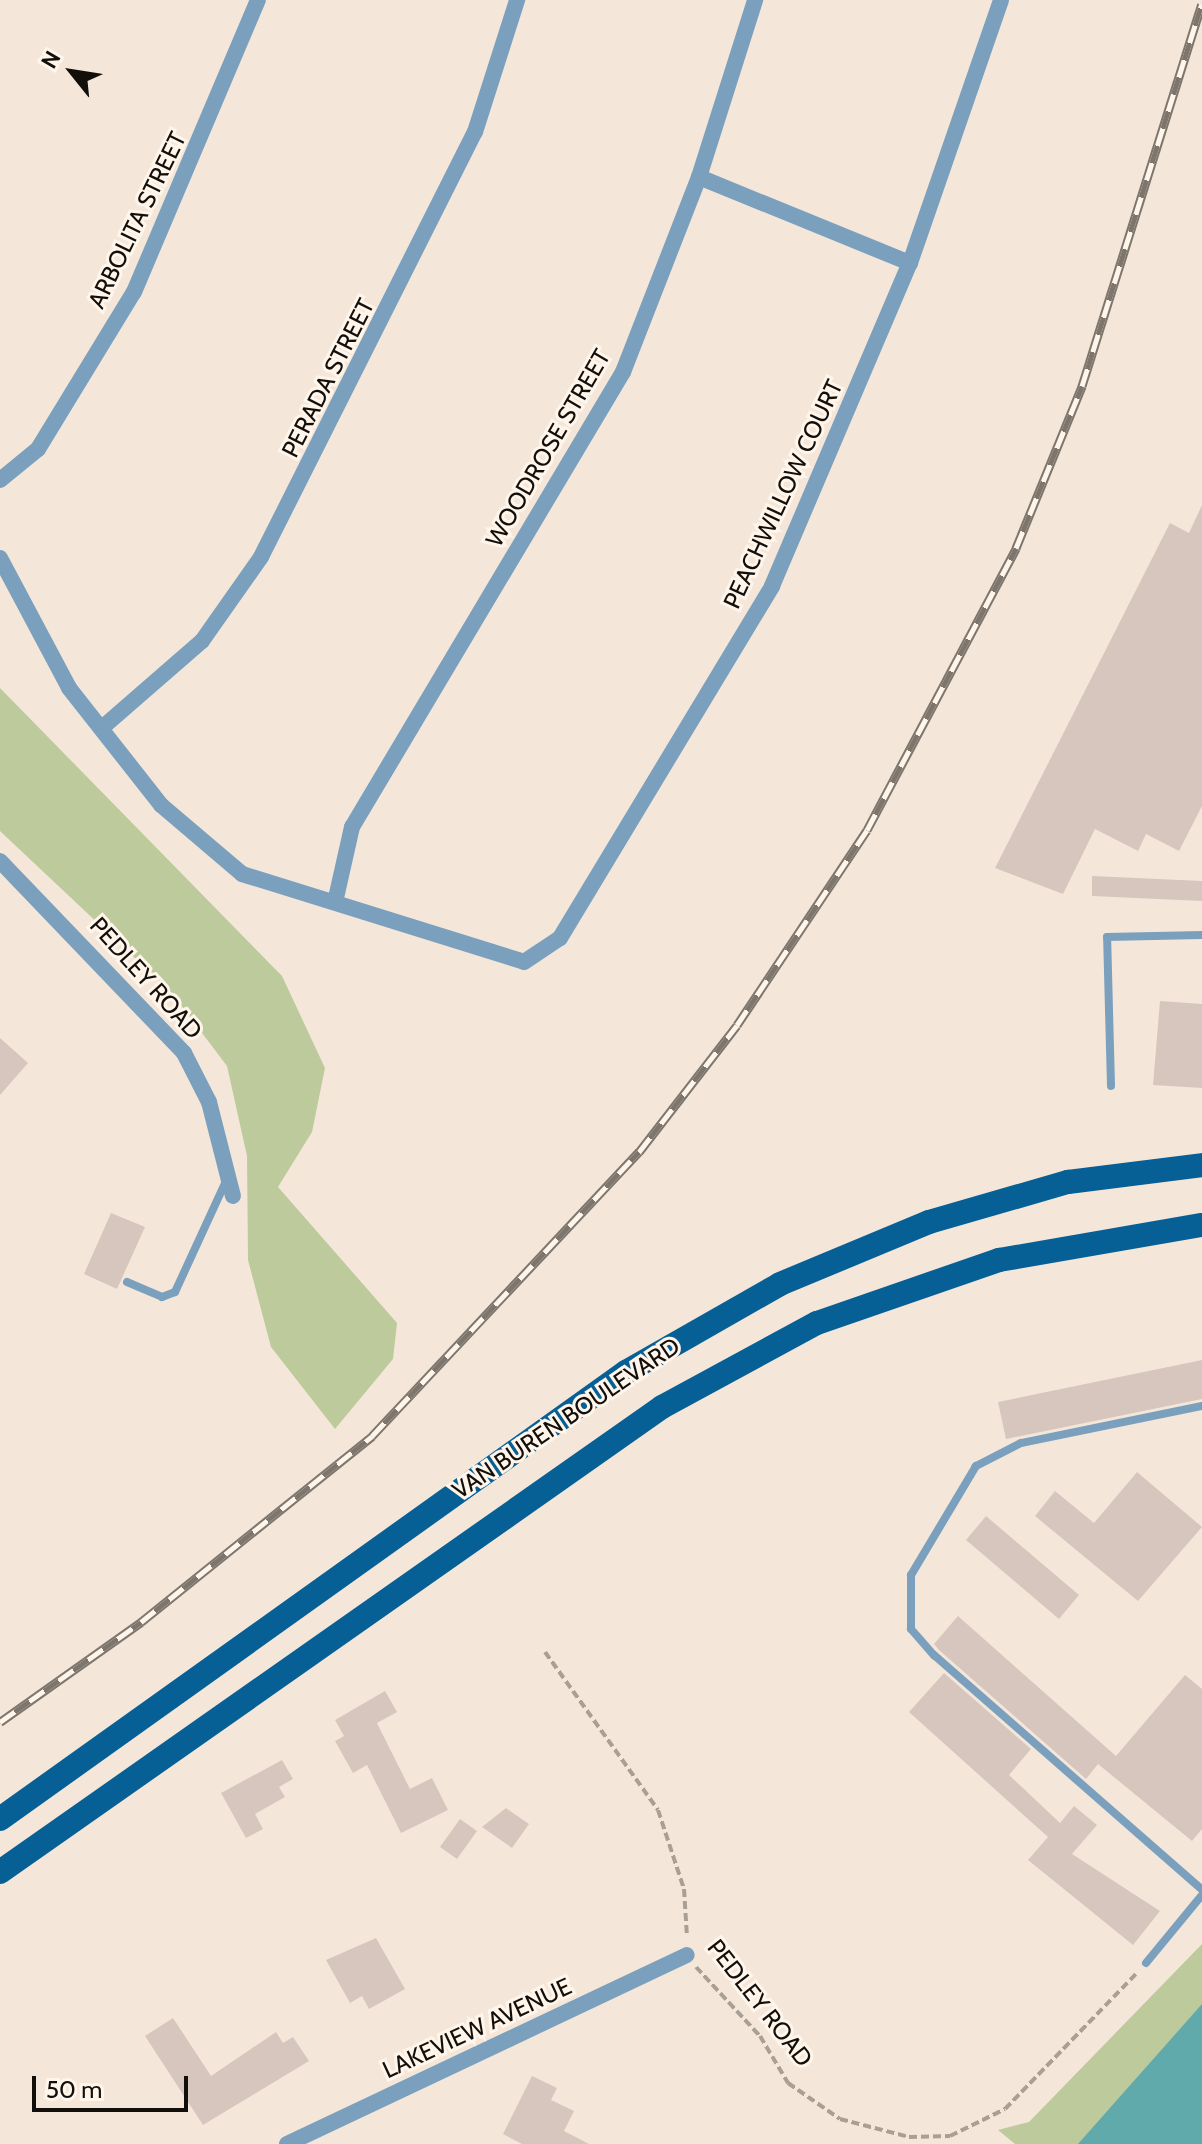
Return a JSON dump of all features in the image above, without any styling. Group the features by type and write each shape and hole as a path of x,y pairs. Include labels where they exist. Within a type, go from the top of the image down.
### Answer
{"main road":[{"name":"VAN BUREN BOULEVARD","path":"0,1819 626,1372 780,1284 929,1222 1068,1182 1202,1165"},
{"name":"VAN BUREN BOULEVARD","path":"0,1872 662,1407 808,1328 963,1270 1202,1225"}],"street":[{"name":"ARBOLITA STREET","path":"0,480 38,449 134,292 258,0"},
{"name":"PERADA STREET","path":"103,727 202,641 261,557 475,132 517,0"},
{"name":"WOODROSE STREET","path":"336,898 352,827 623,372 699,177 755,0"},
{"name":"PEACHWILLOW COURT","path":"336,898 524,962 560,938 772,586 910,263 1001,0"},
{"path":"699,177 910,263"},
{"path":"0,558 69,688 103,727 161,805 242,874 336,898"},
{"name":"PEDLEY ROAD","path":"0,861 184,1053 209,1102 233,1196"},
{"name":"LAKEVIEW AVENUE","path":"287,2144 687,1955"}],"lane":[{"path":"1111,1086 1107,937 1202,935"},
{"path":"127,1282 162,1297 175,1292 228,1177"},
{"path":"1146,1963 1202,1893 934,1655 911,1629 911,1575 976,1466 1021,1443 1202,1406"}],"path":[{"name":"PEDLEY ROAD","path":"545,1652 658,1810 684,1889 687,1955 760,2036 788,2083 840,2119 909,2137 950,2136 1005,2109 1146,1963"}],"green space":[{"path":"0,688 282,976 325,1068 312,1132 278,1187 397,1323 393,1359 335,1429 271,1347 248,1260 247,1156 227,1066 171,992 0,831"},
{"path":"1202,1944 1202,2144 1015,2144 998,2130 1029,2122"}],"water":[{"path":"1202,2004 1202,2144 1078,2144"}],"building":[{"path":"1202,505 1202,806 1179,851 1146,834 1138,851 1095,829 1063,894 995,868 1170,523 1189,533"},
{"path":"1092,876 1202,881 1202,901 1092,896"},
{"path":"1160,1001 1202,1004 1202,1088 1153,1085"},
{"path":"0,1038 28,1063 0,1095"},
{"path":"111,1213 145,1227 117,1289 84,1274"},
{"path":"1202,1360 1202,1399 1006,1439 998,1402"},
{"path":"1137,1472 1202,1527 1138,1601 1035,1516 1055,1491 1094,1523"},
{"path":"986,1516 1079,1595 1059,1619 966,1540"},
{"path":"958,1616 1116,1756 1185,1675 1202,1689 1202,1829 1192,1841 1098,1764 1086,1779 939,1650 934,1644"},
{"path":"944,1673 1031,1749 1009,1775 1060,1823 1074,1806 1097,1825 1072,1854 1160,1911 1133,1945 1028,1860 1048,1837 909,1712"},
{"path":"385,1691 397,1712 377,1723 410,1789 432,1778 448,1810 401,1833 367,1765 353,1773 335,1741 344,1736 335,1720"},
{"path":"282,1760 293,1779 279,1787 285,1797 255,1814 263,1829 246,1838 221,1793"},
{"path":"506,1808 529,1824 512,1848 482,1827"},
{"path":"460,1819 477,1831 457,1859 440,1847"},
{"path":"376,1938 405,1989 369,2009 362,1996 350,2003 326,1960"},
{"path":"173,2018 211,2076 276,2032 283,2043 293,2037 309,2061 203,2125 145,2036"},
{"path":"532,2076 557,2088 551,2100 574,2111 564,2131 589,2144 522,2144 503,2134"}],"railway":[{"path":"0,1722 141,1622 372,1436 639,1152 737,1025 867,830 1016,548 1082,386 1202,4"}]}
